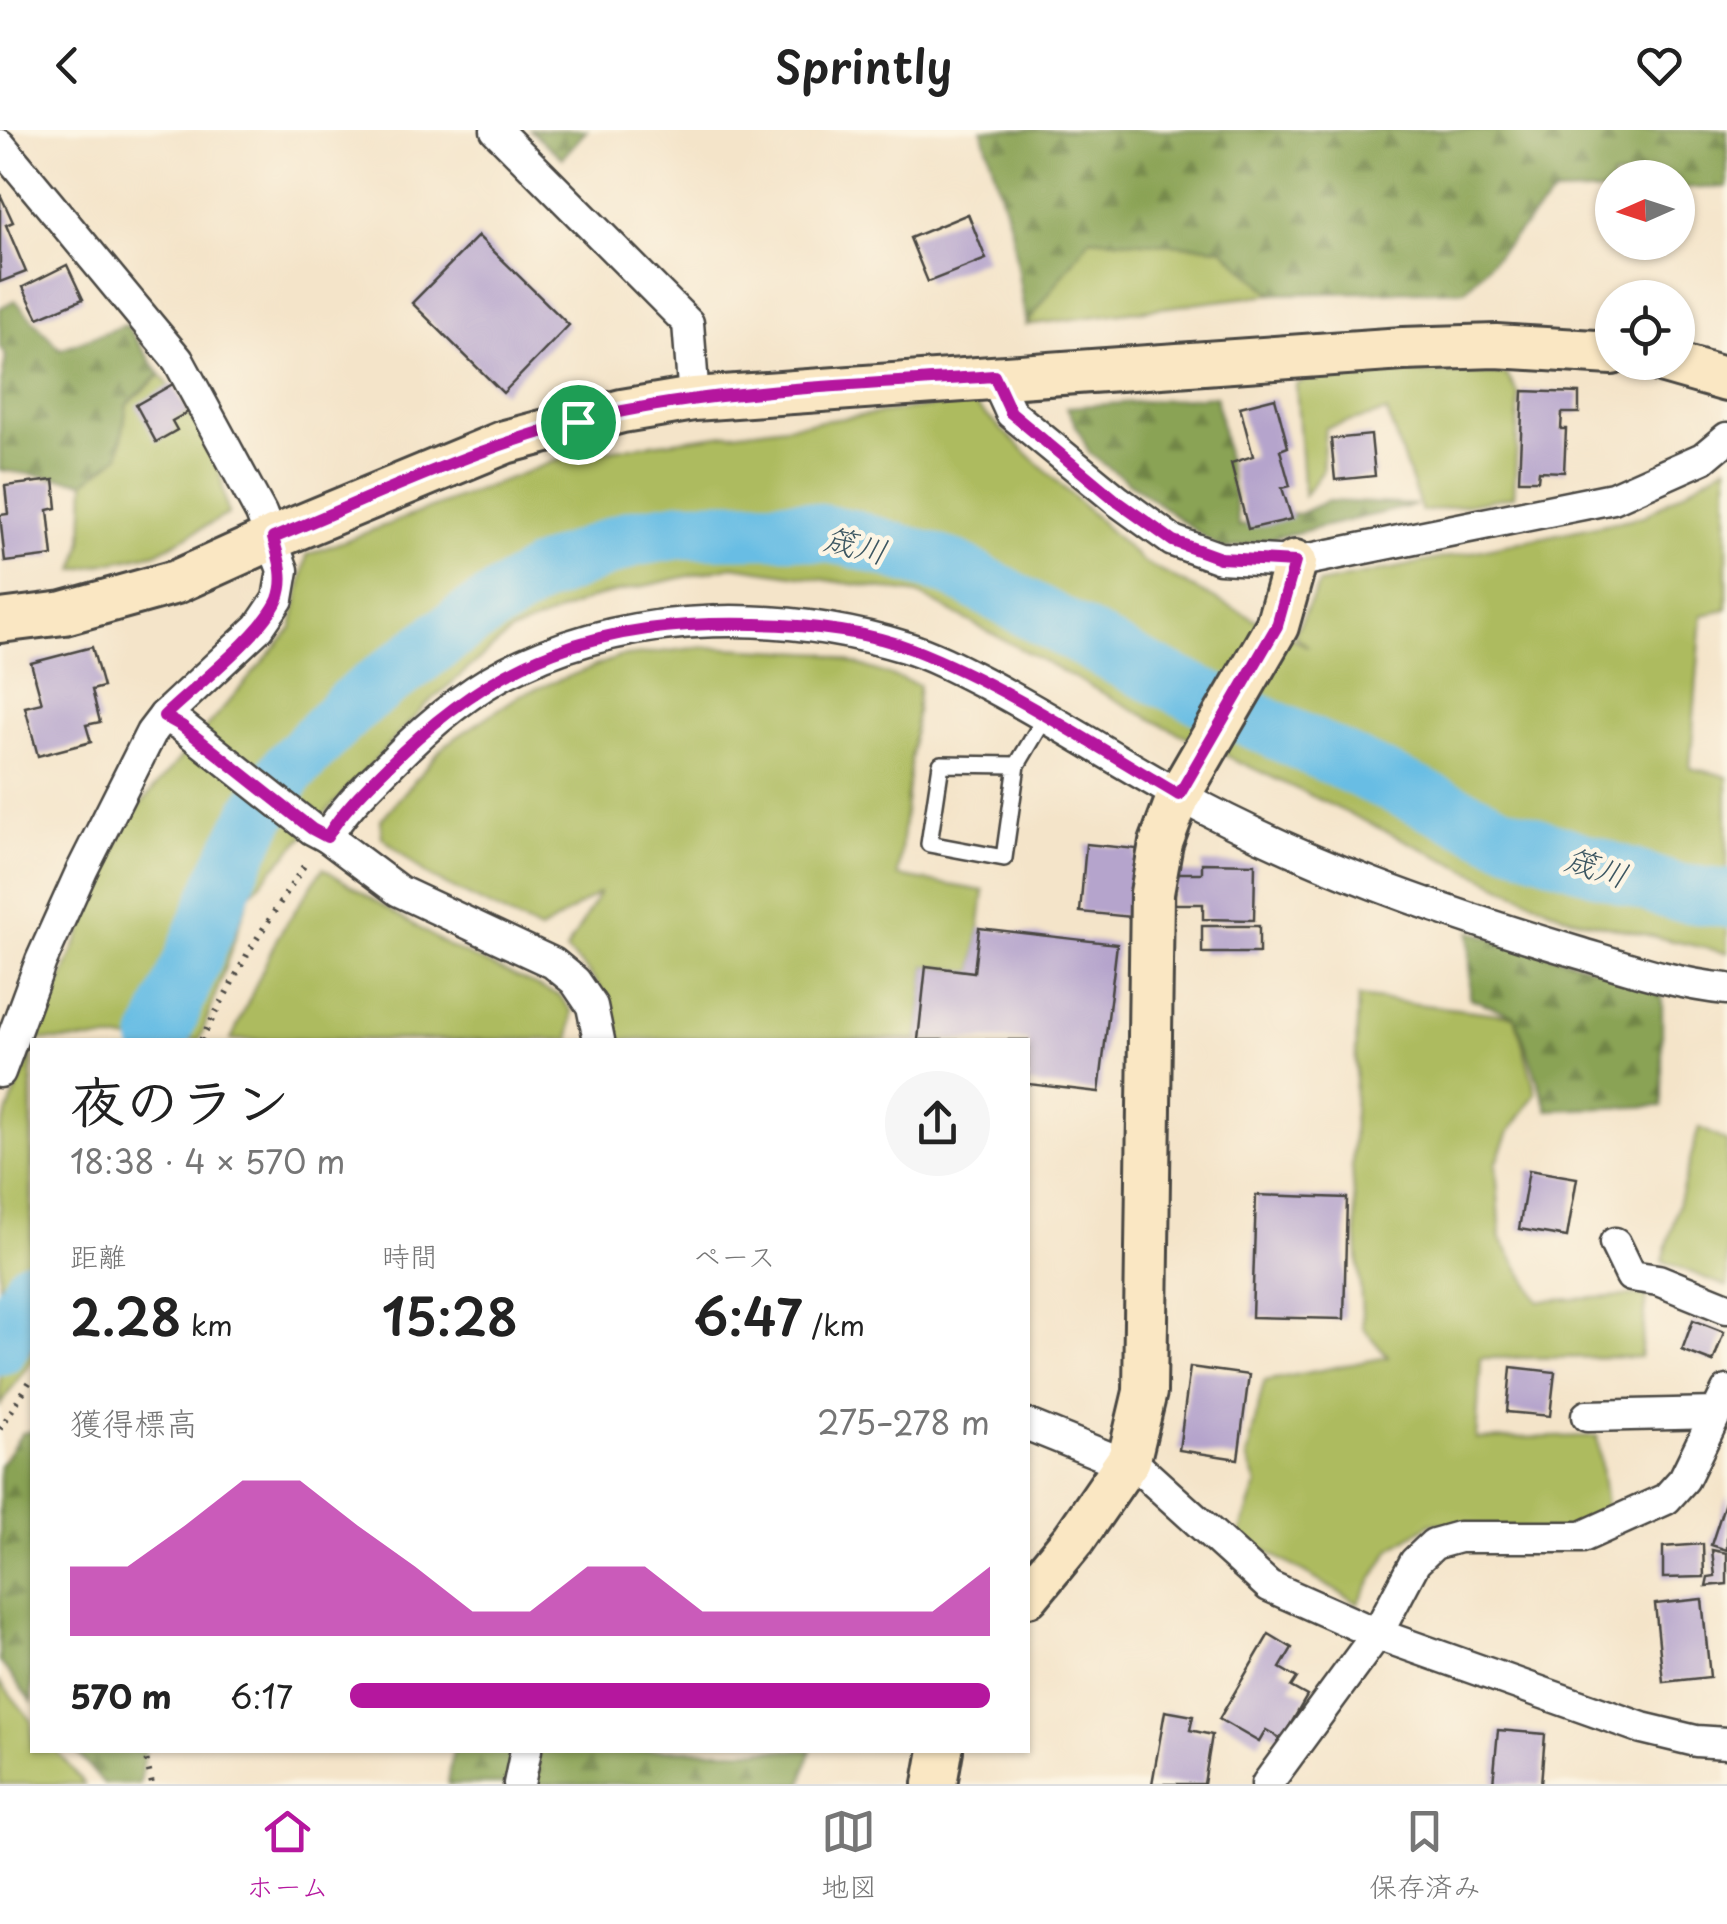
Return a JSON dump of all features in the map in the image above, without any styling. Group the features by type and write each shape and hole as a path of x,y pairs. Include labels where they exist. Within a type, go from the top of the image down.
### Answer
{"street":[{"path":"496,130 688,323 694,399"},
{"path":"0,145 178,360 273,538 283,570 278,599 258,627 173,721 152,733 41,961 0,1072"},
{"path":"0,621 64,613 176,582 505,442 622,411 694,399 1403,348 1496,346 1595,352"},
{"path":"1695,371 1727,380"},
{"path":"994,376 1011,413 1118,502 1173,541 1220,558 1295,562 1613,498 1703,458 1727,438"},
{"path":"1030,1594 1074,1539 1127,1462 1146,1392 1152,893 1161,843 1179,795 1277,626 1295,562"},
{"path":"320,833 426,726 521,664 576,642 636,629 701,623 785,624 849,632 909,648 961,671 1179,795 1306,858 1467,920 1640,972 1727,990"},
{"path":"173,721 399,891 553,962 575,981 592,1006 600,1038"},
{"path":"1615,1244 1631,1276 1658,1280 1727,1308"},
{"path":"1588,1416 1721,1402"},
{"path":"1268,1784 1377,1634 1414,1562 1434,1544 1459,1537 1582,1537 1666,1499 1684,1479 1721,1402"},
{"path":"1030,1426 1127,1462 1269,1586 1377,1634 1642,1728 1696,1741 1727,1743"},
{"path":"519,1784 525,1753"},
{"path":"935,1784 940,1753"}],"lane":[{"path":"1017,765 941,764 929,844 1004,858 1017,765 1046,716"}],"path":[{"path":"202,1038 320,833"},
{"path":"0,1429 30,1381"},
{"path":"145,1753 152,1784"}],"green space":[{"path":"530,130 587,130 562,158"},
{"path":"982,130 1727,130 1727,187 1695,188 1695,160 1595,160 1595,193 1554,194 1465,290 1272,294 1222,248 1090,238 1026,325 1011,228"},
{"path":"1089,238 1222,248 1272,294 1026,325"},
{"path":"15,300 60,349 126,325 160,374 127,404 119,456 85,482 0,470 0,389 6,357 0,347 0,308"},
{"path":"1329,371 1506,374 1519,395 1514,496 1422,512 1387,412 1325,428 1322,472 1304,496 1296,384"},
{"path":"161,375 215,448 228,514 156,553 75,570 83,540 85,482 119,456 127,404"},
{"path":"1216,396 1239,526 1301,513 1327,501 1416,505 1222,550 1090,454 1067,407"},
{"path":"971,401 1143,562 1309,647 1294,635 1319,584 1644,516 1727,465 1727,610 1702,615 1690,768 1727,776 1727,953 1567,917 1168,728 918,594 733,566 595,597 511,632 427,704 250,894 201,1038 38,1038 127,820 292,628 307,555 571,455"},
{"path":"703,647 824,653 919,685 898,876 984,891 974,972 926,966 918,1038 611,1038 610,1013 601,990 566,951 600,892 540,931 428,876 382,837 381,820 445,745 520,695 619,657"},
{"path":"323,868 451,948 560,996 572,1012 570,1038 232,1038 277,938"},
{"path":"1470,931 1662,988 1662,1106 1548,1110 1515,1016 1470,998"},
{"path":"1358,997 1515,1016 1536,1093 1508,1134 1496,1164 1501,1239 1539,1301 1647,1295 1640,1357 1481,1358 1476,1439 1597,1436 1607,1514 1582,1537 1431,1523 1391,1549 1358,1603 1239,1536 1257,1484 1247,1458 1264,1381 1388,1357 1363,1328 1352,1168"},
{"path":"30,1057 30,1363 0,1405 0,1131"},
{"path":"1699,1127 1727,1142 1727,1287 1663,1261"},
{"path":"30,1431 30,1700 0,1662 0,1466 22,1433"},
{"path":"0,1682 30,1719 30,1753 58,1753 84,1784 0,1784"},
{"path":"77,1753 145,1753 140,1784 104,1784"},
{"path":"453,1753 810,1753 802,1784 448,1784"}],"building":[{"path":"0,194 13,222 6,225 26,272 0,282"},
{"path":"968,214 986,259 928,282 910,238"},
{"path":"478,236 569,325 503,393 412,303"},
{"path":"67,265 83,299 38,318 23,287"},
{"path":"173,384 188,412 172,421 177,430 156,442 136,405"},
{"path":"1523,391 1579,393 1579,413 1562,413 1561,429 1566,429 1564,472 1539,471 1538,480 1519,480"},
{"path":"1275,398 1288,447 1280,450 1290,486 1282,488 1292,519 1248,529 1231,463 1253,456 1240,407"},
{"path":"1371,435 1375,476 1335,480 1331,439"},
{"path":"54,480 57,508 48,510 53,556 5,562 0,515 8,514 5,486"},
{"path":"92,647 103,687 92,690 100,722 86,725 91,742 38,756 25,707 42,703 31,663"},
{"path":"1086,844 1137,849 1131,917 1080,912"},
{"path":"1202,863 1255,864 1254,920 1203,919 1203,904 1175,904 1175,873 1202,873"},
{"path":"1202,926 1259,926 1259,953 1202,953"},
{"path":"979,928 1117,944 1099,1092 1030,1084 1030,1038 918,1038 926,966 974,972"},
{"path":"1529,1170 1577,1178 1567,1237 1519,1229"},
{"path":"1256,1195 1347,1198 1344,1319 1252,1317"},
{"path":"1693,1320 1724,1332 1713,1362 1682,1350"},
{"path":"1190,1367 1249,1375 1238,1459 1179,1450"},
{"path":"1511,1367 1555,1372 1550,1416 1507,1412"},
{"path":"1727,1496 1727,1550 1711,1545"},
{"path":"1703,1544 1704,1577 1663,1578 1663,1547"},
{"path":"1712,1550 1727,1553 1727,1584 1706,1586 1708,1577 1715,1576"},
{"path":"1702,1599 1710,1677 1663,1682 1655,1604"},
{"path":"1269,1634 1292,1648 1280,1668 1297,1678 1291,1687 1307,1696 1282,1739 1266,1730 1259,1742 1219,1719"},
{"path":"1165,1711 1193,1716 1190,1730 1212,1735 1204,1784 1152,1784"},
{"path":"1498,1730 1545,1734 1541,1784 1493,1784"}],"waterway":[{"name":"筬川","path":"160,1038 231,867 259,813 288,770 352,705 460,625 540,575 632,538 681,530 797,529 851,538 952,568 1130,663 1501,834 1674,892 1727,899"},
{"name":"筬川","path":"0,1346 30,1292"}],"route":[{"path":"994,376 1011,413 1118,502 1173,541 1220,558 1295,562 1277,626 1179,795 1011,697 909,648 849,632 785,624 701,623 636,629 576,642 521,664 426,726 340,813 327,837 164,716 258,627 278,599 283,570 273,538 505,442 578,422 694,399 994,376"}]}
